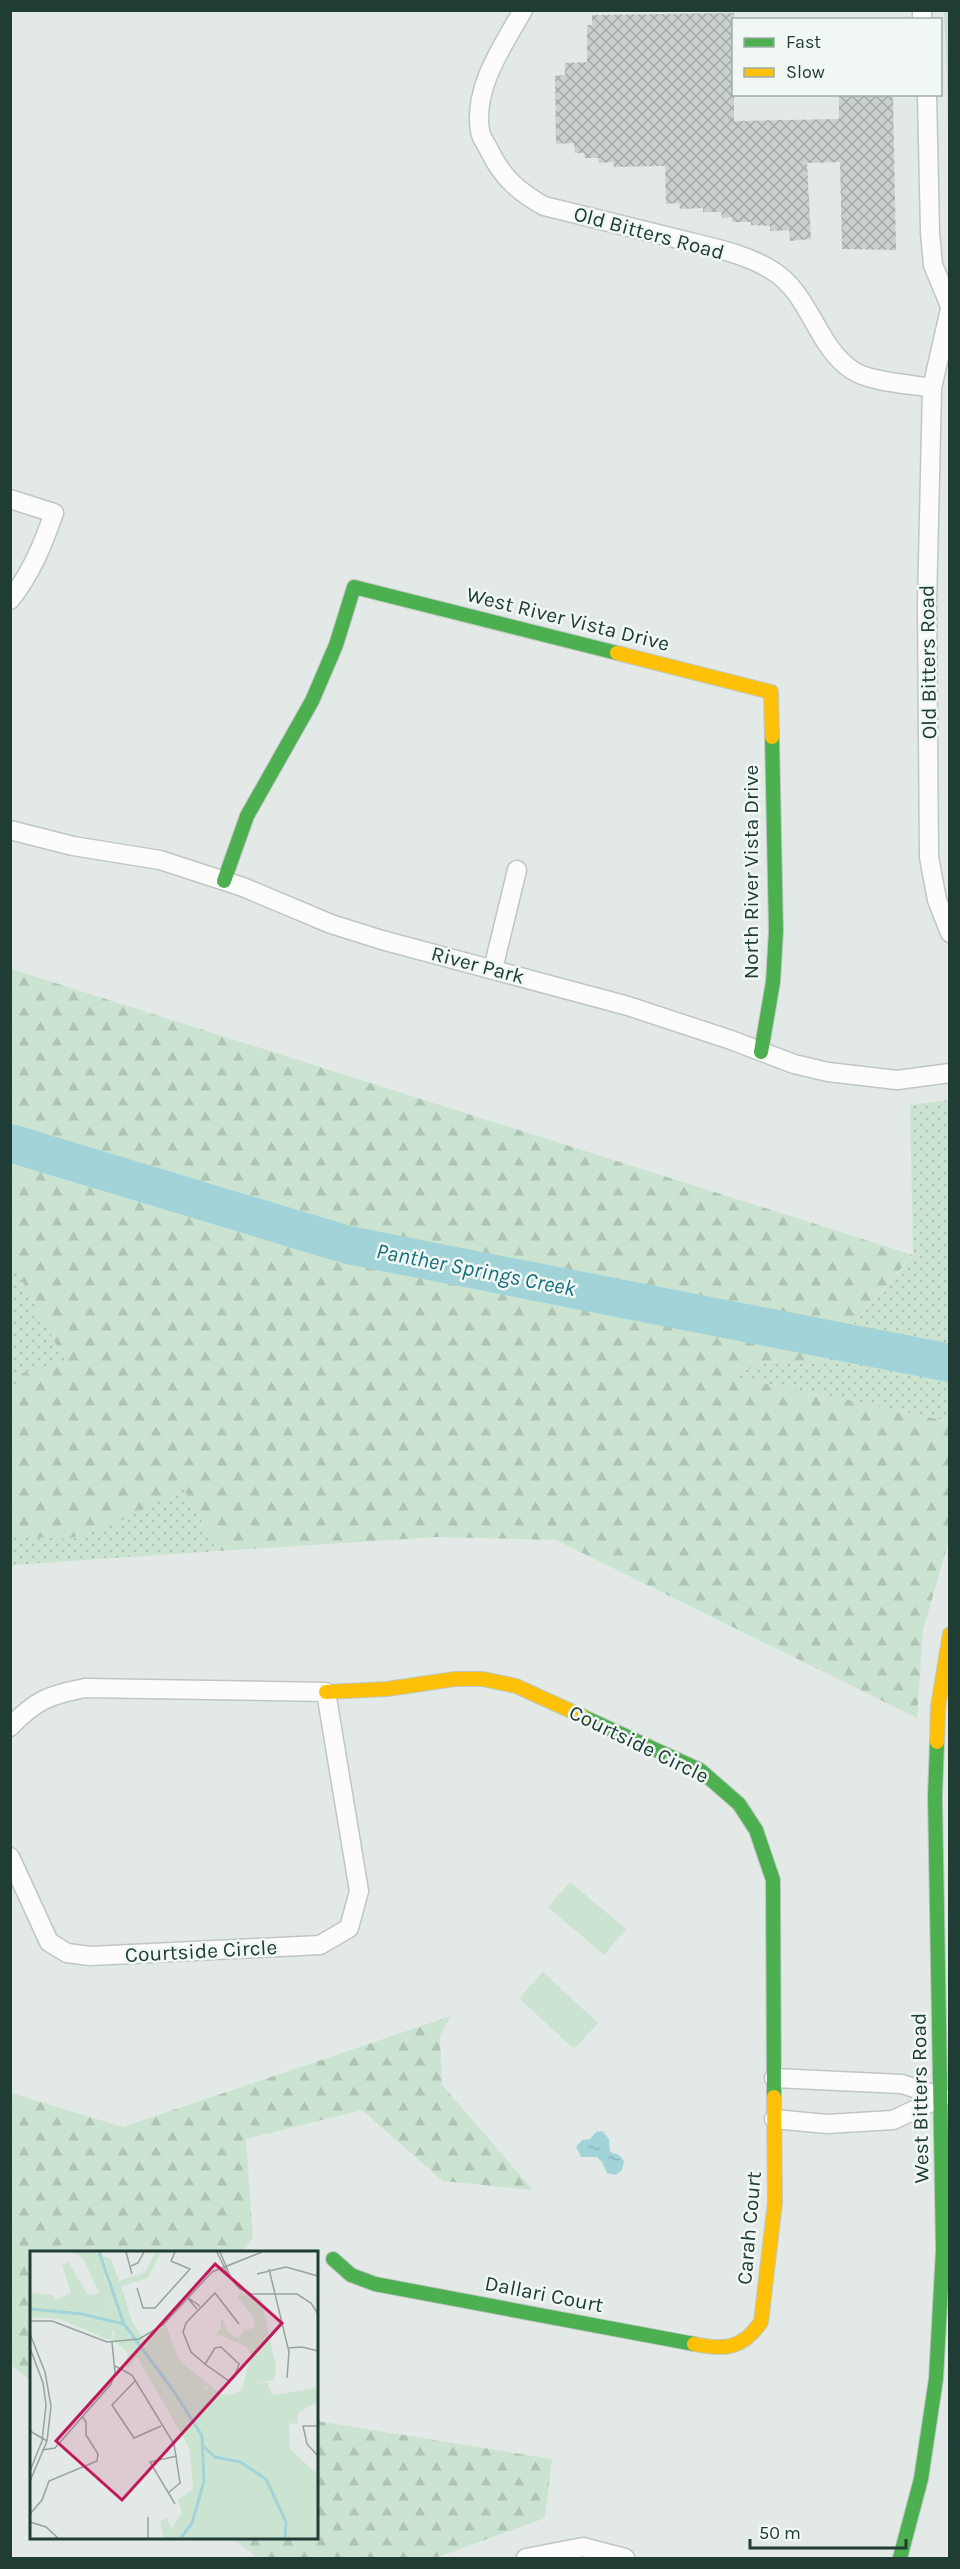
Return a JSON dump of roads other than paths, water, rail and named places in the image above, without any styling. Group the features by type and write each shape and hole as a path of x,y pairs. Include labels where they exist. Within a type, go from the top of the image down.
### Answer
{"street":[{"name":"Old Bitters Road","path":"523,10 487,81 479,112 480,133 498,169 524,195 544,206 757,262 775,272 792,287 839,359 853,372 932,388"},
{"name":"Old Bitters Road","path":"927,96 930,232 933,266 950,308 932,388 927,605 929,857 936,900 950,933"},
{"path":"10,499 54,513 35,562 10,600"},
{"name":"West River Vista Drive","path":"224,882 247,816 312,701 336,645 354,587 771,692"},
{"name":"North River Vista Drive","path":"761,1052 773,982 776,931 771,692"},
{"name":"River Park","path":"10,830 73,846 160,860 243,887 331,924 382,940 628,1006 731,1040 794,1064 828,1072 897,1080 950,1073"},
{"path":"493,969 517,870"},
{"name":"West Bitters Road","path":"900,2559 921,2479 936,2379 944,2250 934,1797 937,1722 950,1634"},
{"name":"Courtside Circle","path":"10,1727 30,1707 56,1694 85,1689 326,1692 397,1688 459,1676 502,1681 700,1770 736,1798 754,1823 766,1850 772,1880 774,2119"},
{"name":"Courtside Circle","path":"10,1857 43,1934 49,1942 67,1953 90,1956 320,1945 349,1928 359,1891 326,1692"},
{"path":"774,2078 902,2084 942,2097"},
{"path":"774,2119 827,2124 893,2120 942,2097"},
{"name":"Carah Court","path":"752,2338 761,2322 775,2202 774,2119"},
{"name":"Dallari Court","path":"333,2259 351,2275 375,2284 720,2349 737,2346 752,2338"},
{"path":"526,2559 583,2547 625,2559"}],"water":[{"path":"602,2131 609,2139 610,2152 619,2155 624,2161 622,2170 616,2175 607,2173 597,2157 581,2157 576,2147 582,2140 590,2139 596,2132"}],"waterway":[{"name":"Panther Springs Creek","path":"10,1143 348,1245 950,1363"}]}
